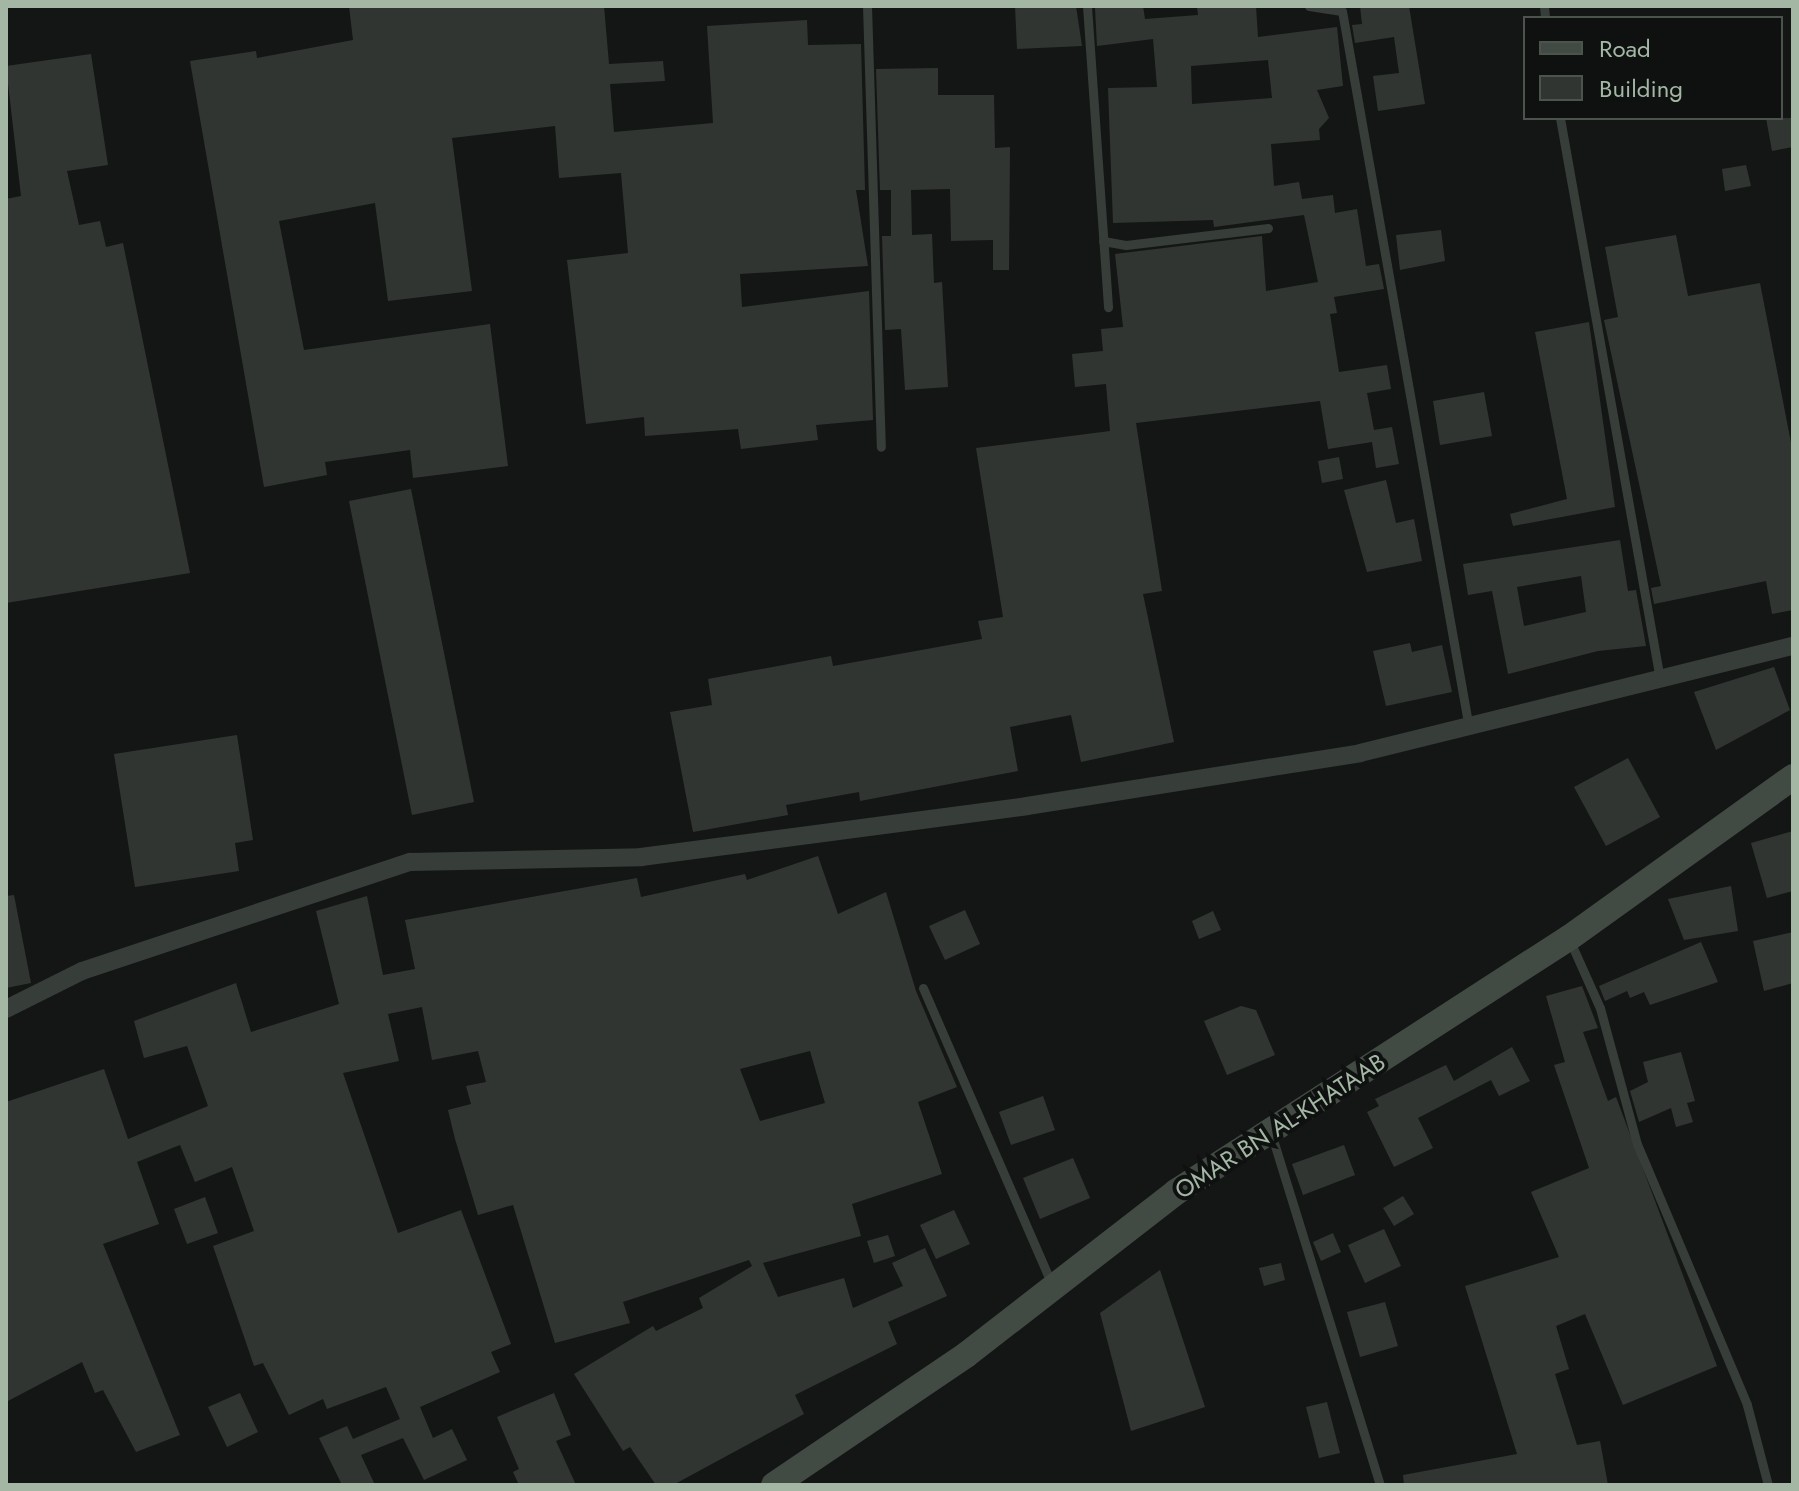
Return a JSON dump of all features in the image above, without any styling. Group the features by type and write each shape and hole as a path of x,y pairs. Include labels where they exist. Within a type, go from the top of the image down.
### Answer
{"main road":[{"name":"OMAR BN AL-KHATAAB","path":"774,1485 1054,1288 1176,1192 1569,938 1793,777"}],"street":[{"path":"6,1009 82,971 410,862 641,857 1360,753 1659,674 1793,646"}],"lane":[{"path":"867,6 881,447"},
{"path":"1087,6 1108,307"},
{"path":"1309,6 1342,11 1468,723"},
{"path":"1560,120 1659,674"},
{"path":"1103,241 1126,245 1268,228"},
{"path":"1569,938 1600,1008 1637,1144 1747,1405 1768,1485"},
{"path":"923,988 1054,1288"},
{"path":"1271,1133 1380,1485"}],"building":[{"path":"349,6 604,6 609,64 663,61 665,81 610,84 614,132 713,123 707,26 807,20 808,45 861,44 865,190 856,190 868,266 740,274 742,307 869,291 873,420 816,425 818,440 741,449 738,429 645,436 644,417 586,424 567,260 628,253 621,173 559,178 555,126 452,138 472,291 388,301 375,203 279,221 304,350 490,324 508,466 413,478 410,450 325,462 327,475 264,487 190,61 256,51 257,58 353,40"},
{"path":"1015,6 1076,6 1082,46 1017,49"},
{"path":"1143,6 1145,19 1198,15 1197,7 1256,6 1258,37 1337,27 1343,86 1317,90 1329,118 1319,129 1320,140 1271,144 1274,186 1299,182 1302,199 1333,195 1335,213 1357,209 1366,266 1379,264 1384,289 1334,297 1337,313 1330,314 1339,372 1387,365 1391,389 1367,393 1374,430 1392,427 1399,464 1376,468 1372,442 1328,449 1320,401 1136,423 1162,591 1143,594 1174,742 1081,762 1071,715 1010,727 1018,771 860,801 859,792 786,805 788,815 693,832 670,712 712,705 708,679 831,656 833,666 982,639 978,621 1003,617 976,448 1110,431 1106,384 1075,387 1072,354 1103,351 1101,329 1123,327 1115,254 1262,236 1266,291 1318,282 1304,215 1214,227 1213,220 1113,223 1108,88 1157,87 1153,39 1097,46 1095,8","holes":["1268,60 1272,98 1192,104 1191,66"]},
{"path":"1360,6 1409,6 1425,104 1378,111 1373,76 1399,73 1394,37 1355,43 1352,25 1362,24"},
{"path":"91,54 108,165 67,171 79,225 100,221 106,247 123,243 190,573 6,603 6,199 21,196 6,66"},
{"path":"938,68 938,95 994,95 995,148 1010,147 1009,270 993,270 993,240 951,241 950,189 911,190 912,235 932,234 934,283 942,282 948,387 905,390 901,329 885,330 882,236 891,236 891,190 880,190 876,69"},
{"path":"1793,118 1793,147 1772,151 1766,120"},
{"path":"1746,165 1751,186 1725,191 1722,169"},
{"path":"1441,230 1445,261 1400,270 1396,235"},
{"path":"1676,235 1688,296 1760,283 1793,453 1793,610 1772,614 1766,581 1654,604 1651,588 1661,586 1604,320 1618,317 1605,247"},
{"path":"1589,322 1615,507 1513,526 1510,514 1567,499 1535,332"},
{"path":"1484,392 1492,436 1440,445 1433,401"},
{"path":"1339,457 1343,479 1322,483 1318,461"},
{"path":"1386,480 1396,523 1414,519 1422,561 1367,572 1344,490"},
{"path":"411,489 474,802 412,815 349,501"},
{"path":"1620,540 1628,591 1636,590 1646,646 1598,651 1508,674 1492,591 1468,595 1463,564","holes":["1581,576 1586,612 1524,626 1517,587"]},
{"path":"1410,643 1412,652 1442,645 1452,692 1386,706 1373,651"},
{"path":"1774,667 1790,710 1716,750 1694,692"},
{"path":"237,735 253,840 235,843 239,871 135,887 114,754"},
{"path":"1628,758 1660,817 1606,846 1574,787"},
{"path":"1793,831 1793,891 1767,898 1751,843"},
{"path":"818,856 838,914 886,892 916,991 957,1087 918,1102 942,1174 852,1204 861,1236 763,1263 778,1297 844,1278 853,1308 903,1286 892,1263 925,1248 947,1296 888,1322 897,1344 795,1395 804,1414 673,1485 656,1485 630,1447 623,1451 574,1374 653,1326 656,1331 703,1308 699,1298 752,1266 749,1260 623,1302 630,1323 555,1343 513,1205 478,1215 455,1139 448,1110 471,1104 466,1086 486,1082 478,1051 432,1060 422,1007 388,1014 399,1061 343,1073 398,1233 461,1210 511,1344 491,1352 500,1372 420,1407 433,1438 452,1429 467,1460 424,1480 403,1438 361,1455 375,1485 342,1485 319,1438 347,1426 353,1439 400,1419 386,1387 327,1409 323,1399 289,1415 263,1363 254,1366 213,1246 254,1231 232,1167 195,1182 180,1145 137,1162 159,1224 103,1244 180,1435 136,1452 103,1390 95,1393 82,1362 6,1402 6,1102 104,1069 128,1139 208,1106 187,1046 144,1058 134,1021 236,983 251,1032 339,1004 316,911 367,896 383,975 415,969 405,920 637,878 641,897 745,874 747,880","holes":["810,1051 825,1103 760,1121 740,1069"]},
{"path":"1731,886 1738,931 1684,940 1668,899"},
{"path":"14,895 31,983 6,988 6,896"},
{"path":"965,910 980,944 945,960 929,926"},
{"path":"1213,911 1221,930 1199,939 1192,921"},
{"path":"1793,932 1793,983 1764,991 1753,941"},
{"path":"1701,942 1718,982 1650,1005 1644,992 1630,998 1627,991 1605,1001 1599,986"},
{"path":"1582,986 1598,1028 1583,1032 1608,1101 1616,1097 1717,1366 1623,1405 1585,1314 1556,1326 1569,1369 1555,1374 1577,1445 1600,1441 1608,1485 1404,1485 1403,1475 1517,1454 1465,1286 1559,1257 1531,1192 1589,1168 1554,1065 1565,1062 1546,996"},
{"path":"1241,1006 1256,1010 1275,1055 1227,1075 1204,1021"},
{"path":"1512,1047 1530,1081 1499,1096 1491,1080 1418,1118 1433,1148 1394,1167 1367,1112 1379,1106 1375,1099 1446,1065 1454,1081"},
{"path":"1681,1052 1695,1101 1687,1103 1693,1122 1676,1127 1671,1108 1639,1122 1630,1091 1648,1082 1643,1062"},
{"path":"1043,1096 1055,1130 1011,1145 999,1112"},
{"path":"1344,1145 1355,1175 1303,1195 1292,1164"},
{"path":"1073,1158 1090,1198 1040,1219 1023,1178"},
{"path":"1403,1196 1414,1214 1394,1226 1383,1208"},
{"path":"205,1197 218,1233 187,1244 174,1209"},
{"path":"954,1210 970,1244 936,1259 920,1225"},
{"path":"1384,1229 1401,1266 1365,1283 1348,1245"},
{"path":"1333,1233 1341,1252 1321,1261 1313,1242"},
{"path":"888,1235 895,1256 874,1263 867,1241"},
{"path":"1281,1263 1285,1280 1264,1286 1259,1268"},
{"path":"1160,1270 1205,1407 1131,1431 1100,1313"},
{"path":"1385,1302 1398,1346 1360,1357 1347,1312"},
{"path":"240,1393 258,1432 227,1447 208,1407"},
{"path":"554,1393 571,1435 556,1441 576,1485 519,1485 513,1472 519,1469 497,1417"},
{"path":"1327,1402 1340,1453 1319,1458 1306,1407"}]}
